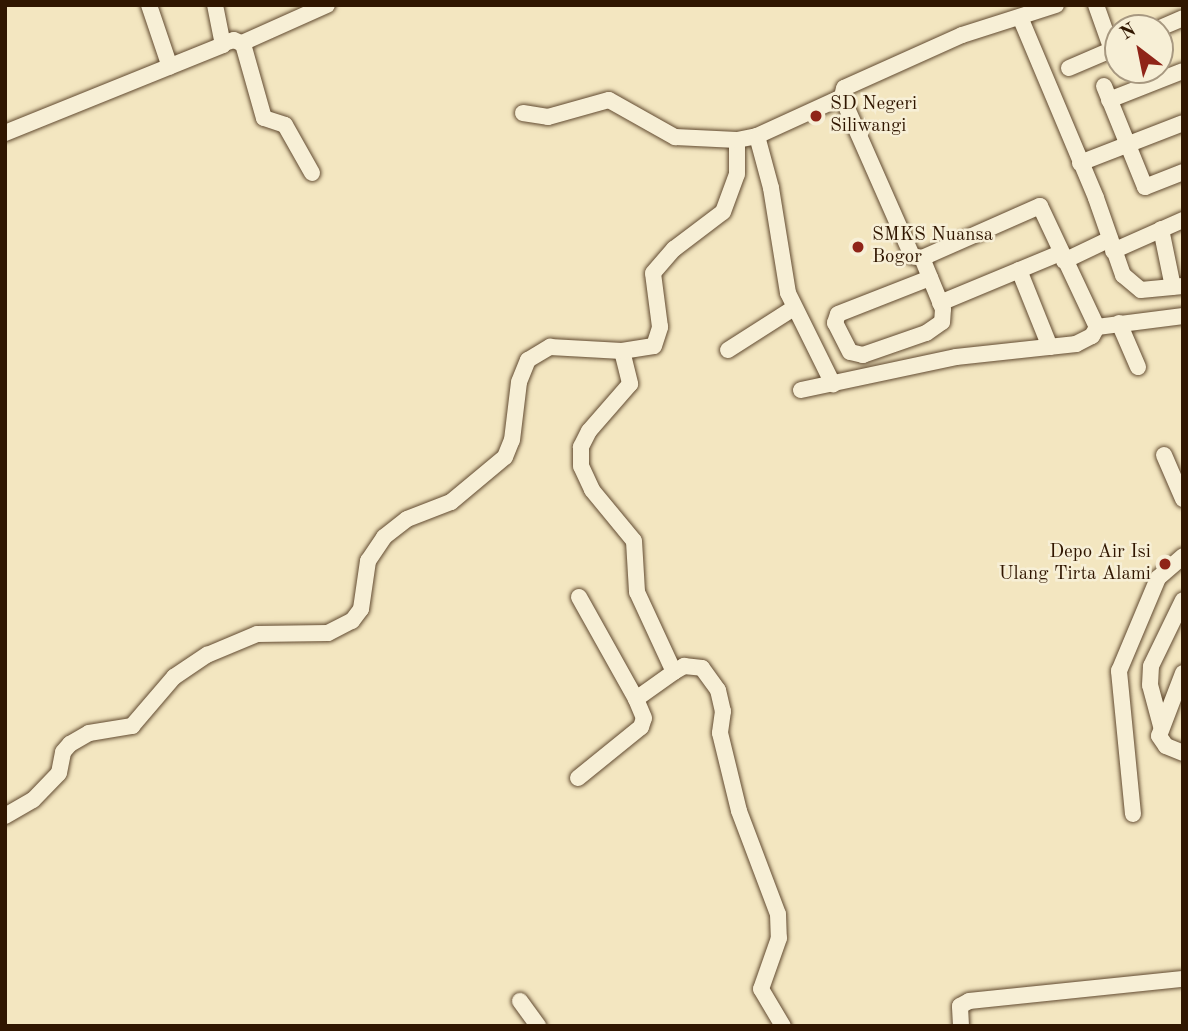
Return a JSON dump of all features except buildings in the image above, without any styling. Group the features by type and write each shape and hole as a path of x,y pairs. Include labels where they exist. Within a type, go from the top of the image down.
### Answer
{"street":[{"path":"149,5 170,67"},
{"path":"215,5 224,44"},
{"path":"5,133 234,40 242,43 327,5"},
{"path":"1056,5 962,35 844,88 842,97 910,254 922,258 1041,206 1062,257 1097,327"},
{"path":"1096,5 1104,24"},
{"path":"1020,17 1123,275 1135,288 1178,286 1161,229"},
{"path":"242,43 264,118 285,125 312,173"},
{"path":"1069,68 1104,54"},
{"path":"1183,71 1107,93 1145,187 1183,172"},
{"path":"523,113 548,117 609,100 675,137 737,140 757,135 842,97"},
{"path":"1080,163 1183,123"},
{"path":"757,135 771,188 783,273 794,308 833,384"},
{"path":"5,816 33,800 59,773 64,752 70,744 89,733 135,723 171,680 207,656 262,633 328,633 348,625 361,609 368,561 384,537 407,519 451,502 505,457 512,440 519,382 533,355 550,347 622,351 657,342 660,327 653,273 674,249 723,212 737,174 737,140"},
{"path":"940,303 1019,270 1112,245 1183,220"},
{"path":"922,258 930,278 940,303 944,318 935,328 863,355 850,352 839,334 835,320 842,311 930,278"},
{"path":"1019,270 1050,347"},
{"path":"727,349 794,308"},
{"path":"801,390 956,357 1083,341 1097,327 1183,317"},
{"path":"1119,323 1139,367"},
{"path":"622,351 630,384 589,431 581,447 581,466 592,490 634,541 637,592 674,672"},
{"path":"1164,455 1183,499"},
{"path":"1133,814 1119,671 1158,578 1183,556"},
{"path":"578,778 644,724 636,699 579,597"},
{"path":"1183,600 1151,666 1150,685 1161,726 1162,743 1183,752"},
{"path":"636,699 674,672 688,666 702,668 722,702 720,733 738,811 780,923 761,989 783,1026"},
{"path":"1161,726 1183,673"},
{"path":"961,1026 960,1006 969,1001 1183,979"},
{"path":"520,1001 538,1026"}],"place":[{"name":"SD Negeri Siliwangi","path":"816,116"},
{"name":"SMKS Nuansa Bogor","path":"858,247"},
{"name":"Depo Air Isi Ulang Tirta Alami","path":"1165,564"}]}
